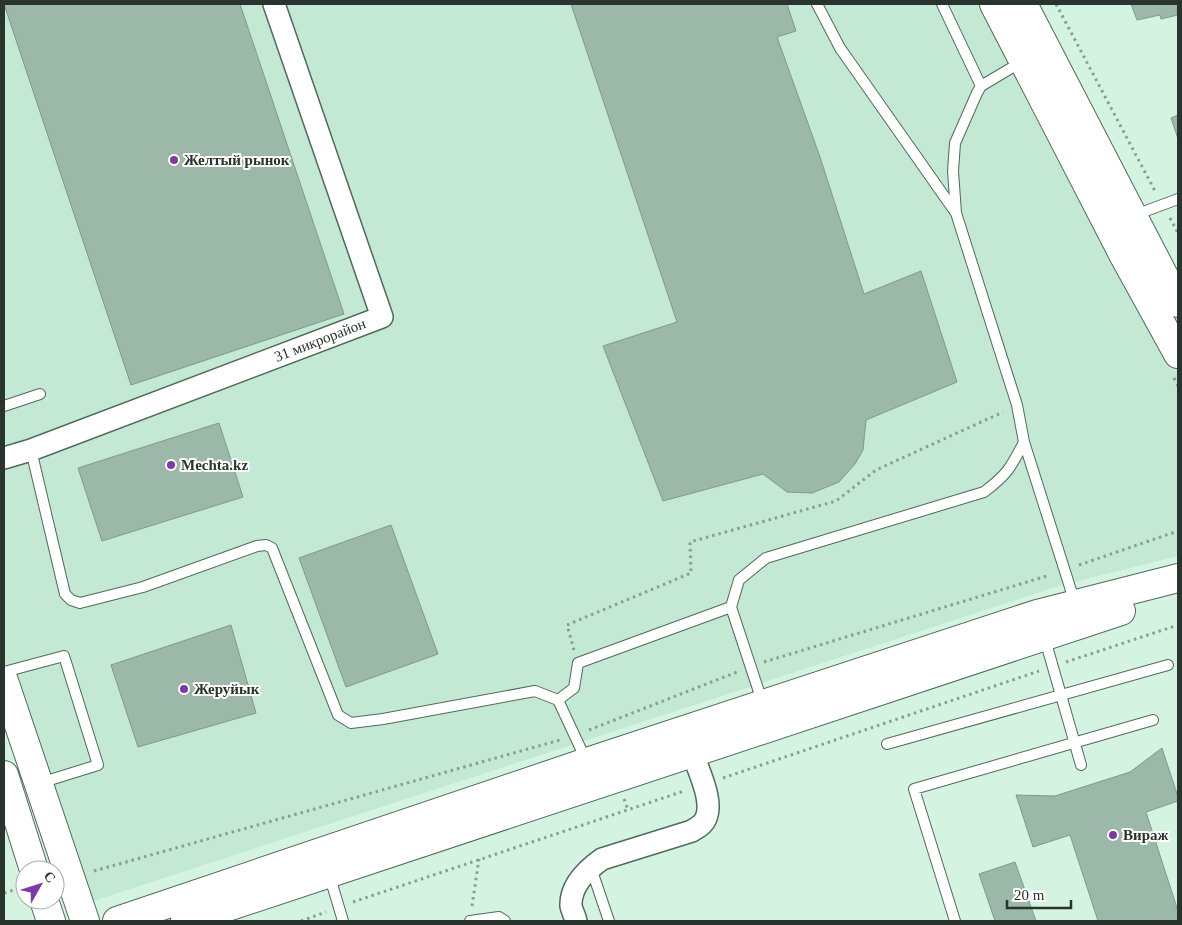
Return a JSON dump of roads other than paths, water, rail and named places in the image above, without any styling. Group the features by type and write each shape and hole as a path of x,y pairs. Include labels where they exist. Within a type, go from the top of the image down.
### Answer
{"main road":[{"path":"994,4 1124,256 1178,354"},
{"path":"1023,4 1178,303"},
{"path":"116,921 587,762 1027,617 1178,578"},
{"path":"185,921 1111,613 1178,596"},
{"path":"4,681 86,921"},
{"path":"4,775 16,827 30,860"}],"street":[{"name":"31 микрорайон","path":"4,458 31,450 382,317 274,4"},
{"path":"576,921 571,906 573,894 590,868 602,859 692,831 702,824 708,811 707,796 692,752"}],"lane":[{"path":"817,4 840,48 956,213"},
{"path":"942,4 981,86"},
{"path":"1023,61 981,86 955,142 953,170 956,213 1017,405 1024,442 1075,604"},
{"path":"1132,216 1178,199"},
{"path":"4,406 40,394"},
{"path":"763,704 731,607 739,580 766,558 984,492 1002,478 1012,467 1024,442"},
{"path":"31,450 65,594 71,600 80,603 143,587 257,546 266,545 272,548 338,715 351,723 383,720 535,691 558,700 587,762"},
{"path":"558,700 574,688 578,663 731,607"},
{"path":"1044,636 1081,765"},
{"path":"4,672 64,656 98,765 39,784"},
{"path":"887,744 1168,665"},
{"path":"955,921 914,789 1153,720"},
{"path":"590,868 610,921"},
{"path":"329,873 343,921"},
{"path":"471,917 499,917 504,921"}],"place":[{"name":"Желтый рынок","path":"174,160"},
{"name":"Mechta.kz","path":"171,465"},
{"name":"Жеруйык","path":"184,689"},
{"name":"Вираж","path":"1113,835"}]}
